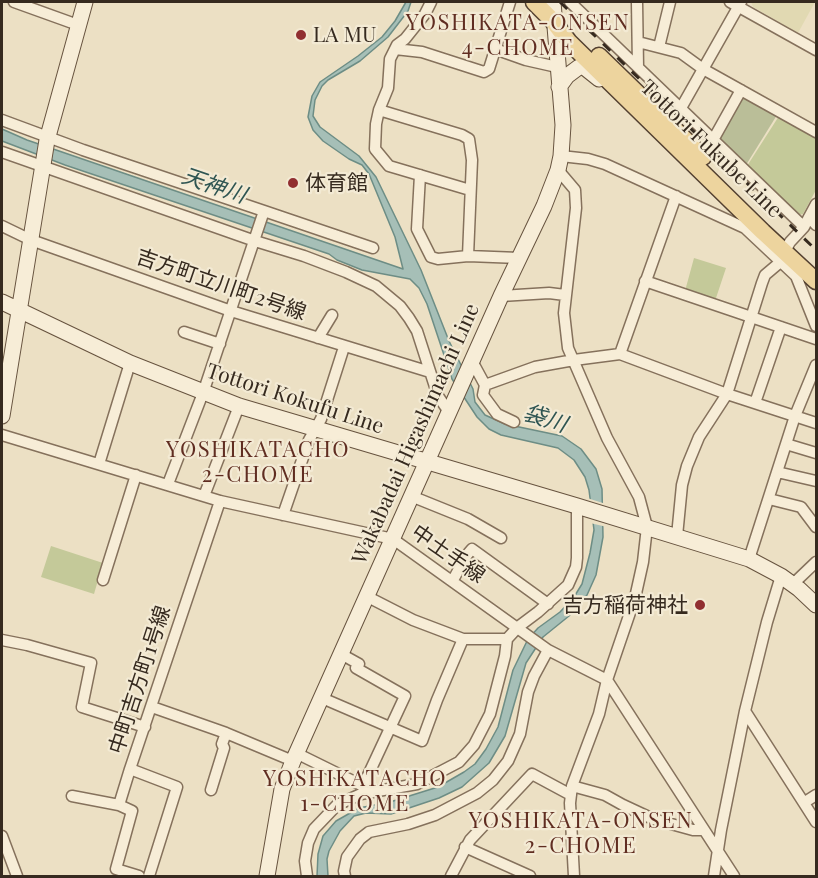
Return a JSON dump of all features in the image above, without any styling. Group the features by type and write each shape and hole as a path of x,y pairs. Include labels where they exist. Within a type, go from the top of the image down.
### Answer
{"main road":[{"path":"2,416 47,138 85,2"},
{"name":"Tottori Fukube Line","path":"534,2 569,42 816,281"},
{"name":"Wakabadai Higashimachi Line","path":"267,876 282,789 294,757 501,296 544,207 560,163 563,125 553,2"},
{"name":"Tottori Fukube Line","path":"553,21 576,35 669,124 785,251 816,268"},
{"path":"559,87 574,69 584,67 604,84 624,96"},
{"name":"Tottori Kokufu Line","path":"2,302 130,363 239,406 579,506 749,559 787,580 816,605"}],"street":[{"path":"14,2 78,25"},
{"path":"431,2 425,14 395,49 390,59 388,88 379,110 374,144 380,157 389,166 470,190"},
{"path":"395,49 422,52 484,72 489,69 510,2"},
{"path":"570,2 713,140 810,223"},
{"path":"637,2 638,67"},
{"path":"659,47 670,2"},
{"path":"669,124 703,69 736,3 816,50"},
{"path":"638,42 681,53 703,69 816,132"},
{"path":"495,49 526,60 557,66"},
{"path":"713,140 741,90"},
{"path":"379,110 466,136 470,144 468,256"},
{"path":"2,120 47,138 264,213 373,248"},
{"path":"2,152 346,272 383,291 400,306 417,331 438,396 451,409"},
{"path":"574,876 572,790 599,714 607,680 637,591 643,562 646,527 639,497 607,438 568,348 565,333 565,296 576,208 575,190 560,163 596,160 745,228 785,251 816,326"},
{"path":"420,176 417,229 433,259 468,256 519,258"},
{"path":"620,354 676,196"},
{"path":"676,536 682,485 687,466 699,437 727,394 765,275 810,223 816,204"},
{"path":"168,484 203,393 264,213"},
{"name":"吉方町立川町2号線","path":"2,226 31,240 231,311 430,372"},
{"path":"645,281 816,339"},
{"path":"501,296 549,293 565,296"},
{"path":"318,338 332,315"},
{"path":"755,403 781,327"},
{"path":"184,332 219,344"},
{"path":"283,515 309,440 321,419 344,347"},
{"path":"485,385 535,367 620,354 727,394 816,423"},
{"path":"99,464 130,363"},
{"path":"471,364 485,385 483,395 497,414 514,422"},
{"path":"749,559 795,416 816,364"},
{"path":"204,496 239,406"},
{"name":"中土手線","path":"2,435 220,501 393,539 547,649 607,680"},
{"path":"786,444 816,453"},
{"path":"777,472 816,481"},
{"path":"103,580 136,475"},
{"path":"411,496 468,519 501,538"},
{"path":"769,499 801,507 816,527"},
{"name":"中町吉方町1号線","path":"149,876 177,787 130,769 220,501"},
{"path":"307,876 305,861 308,843 314,829 337,805 362,790 417,784 444,771 466,755 474,745 487,723 505,656 507,639 567,585 576,567 579,506"},
{"path":"453,580 466,555 472,549 548,604"},
{"path":"714,876 745,711 766,622 787,580 816,562"},
{"path":"366,596 413,620 463,639 507,639"},
{"path":"322,698 422,741 463,639"},
{"path":"2,640 91,663 82,707 145,726"},
{"path":"345,876 347,857 360,839 369,832 408,824 435,815 477,793 493,780 508,761 520,734 528,692 547,649"},
{"path":"341,654 359,664 356,668 405,696 362,790"},
{"path":"607,680 734,876"},
{"path":"152,707 294,757 362,790"},
{"path":"745,711 816,822"},
{"path":"211,790 224,748 222,744 226,733"},
{"path":"119,805 130,769"},
{"path":"451,876 465,848 532,774 572,790 605,795 653,819 693,830 704,830"},
{"path":"805,802 816,795"},
{"path":"72,796 119,805 132,811 116,869 139,876"},
{"path":"2,836 17,876"},
{"path":"465,848 530,876"}],"shaded area":[{"path":"751,2 815,2 798,33 753,7"}],"green space":[{"path":"742,95 777,115 746,165 717,138"},
{"path":"779,116 816,137 816,190 803,214 798,215 747,166"},
{"path":"694,258 726,268 715,301 685,291"},
{"path":"51,546 103,563 94,594 41,577"}],"water":[{"path":"406,2 411,2 408,11 388,37 360,61 322,86 315,100 313,116 320,127 359,156 376,177 421,270 449,341 473,389 475,402 485,415 505,424 562,436 581,449 596,469 602,489 603,537 596,575 587,595 569,616 543,637 526,663 505,736 489,763 462,787 439,798 391,814 366,813 354,816 340,831 329,851 328,876 317,876 318,854 323,836 336,821 359,808 390,802 438,787 475,764 486,749 498,727 513,670 528,639 538,628 560,612 582,584 594,530 585,477 574,460 558,448 501,435 489,429 477,417 452,379 427,304 419,288 410,279 362,270 337,260 329,254 65,165 2,141 2,129 27,140 403,269 395,237 369,174 362,165 323,141 313,130 308,117 312,96 320,82 382,37"}],"pier":[{"path":"587,498 606,504 607,527 590,523"}],"railway":[{"path":"560,2 816,250"}],"place":[{"name":"LA MU","path":"301,35"},
{"name":"体育館","path":"293,183"},
{"name":"吉方稲荷神社","path":"700,605"}],"district":[{"name":"YOSHIKATA-ONSEN 4-CHOME","path":"518,36"},
{"name":"YOSHIKATACHO 2-CHOME","path":"258,462"},
{"name":"YOSHIKATACHO 1-CHOME","path":"355,792"},
{"name":"YOSHIKATA-ONSEN 2-CHOME","path":"581,834"}],"water label":[{"name":"天神川","path":"214,186"},
{"name":"袋川","path":"545,419"}]}
